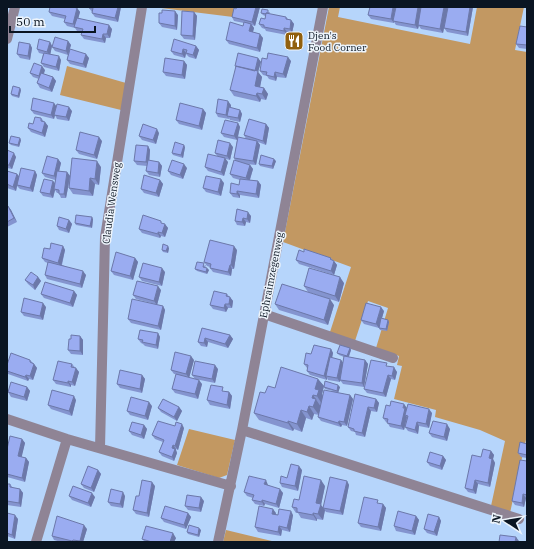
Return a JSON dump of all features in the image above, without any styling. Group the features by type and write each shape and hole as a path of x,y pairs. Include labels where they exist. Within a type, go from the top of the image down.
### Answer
{"street":[{"path":"7,39 15,7"},
{"name":"Claudia Wensweg","path":"100,448 105,237 142,7"},
{"name":"Ephraimzegenweg","path":"218,542 242,430 323,7"},
{"path":"264,314 393,358"},
{"path":"7,419 67,439 231,486"},
{"path":"242,430 519,519"},
{"path":"36,542 67,439"}],"shaded area":[{"path":"153,7 235,7 233,17"},
{"path":"329,7 340,7 338,17 470,44 477,7 524,7 515,50 527,52 527,435 510,513 491,506 505,441 480,430 435,417 436,410 394,399 402,366 397,365 399,356 376,348 388,308 368,301 355,341 330,332 351,267 283,242"},
{"path":"67,66 126,83 121,110 60,95"},
{"path":"189,429 235,440 227,475 219,478 177,465"},
{"path":"226,530 276,542 223,542"}],"building":[{"path":"50,7 77,8 73,24 64,22 66,16 49,12"},
{"path":"89,7 118,7 115,18 92,13 93,8"},
{"path":"237,7 256,7 252,22 232,17 234,8 236,9"},
{"path":"370,7 393,7 391,19 368,15"},
{"path":"396,7 418,7 415,25 393,21"},
{"path":"421,7 444,7 440,29 418,25"},
{"path":"448,7 470,7 466,32 444,28"},
{"path":"262,9 268,10 268,13 261,13"},
{"path":"162,10 175,11 175,26 159,23 159,13 162,13"},
{"path":"182,11 194,12 193,36 181,35"},
{"path":"266,13 286,17 286,19 291,20 290,29 284,28 284,31 264,27 264,25 259,24 261,18 265,19"},
{"path":"77,18 109,25 107,34 103,34 102,39 81,35 83,29 74,27"},
{"path":"230,22 243,26 244,22 251,24 249,31 260,34 257,48 226,40"},
{"path":"520,26 527,27 527,45 516,44"},
{"path":"55,37 68,41 66,51 52,47"},
{"path":"39,39 50,42 47,52 37,49"},
{"path":"174,39 196,46 193,55 186,53 187,50 183,49 182,54 171,51"},
{"path":"19,42 30,44 28,56 17,54"},
{"path":"70,49 86,54 83,64 67,60"},
{"path":"44,53 59,56 56,67 41,63"},
{"path":"238,53 258,58 255,71 235,66"},
{"path":"268,53 288,57 283,74 275,72 274,77 266,75 267,72 260,71 262,58 267,59"},
{"path":"165,58 184,61 182,75 163,72"},
{"path":"34,63 42,66 39,76 30,73"},
{"path":"236,66 258,71 255,86 264,88 262,94 257,93 256,96 230,90"},
{"path":"41,73 53,77 49,88 37,83"},
{"path":"13,86 20,88 18,96 11,94"},
{"path":"33,98 54,103 51,115 31,110"},
{"path":"218,99 228,101 226,115 216,113"},
{"path":"180,103 203,109 199,126 176,120"},
{"path":"57,104 69,107 66,117 54,115"},
{"path":"229,107 240,110 238,118 227,116"},
{"path":"35,117 41,118 41,121 45,122 42,133 28,128 29,123 33,124"},
{"path":"249,119 266,124 263,141 244,135"},
{"path":"225,120 238,123 234,136 221,133"},
{"path":"143,124 157,129 153,140 139,136"},
{"path":"80,132 99,137 94,155 76,150"},
{"path":"11,136 20,138 18,145 9,143"},
{"path":"238,137 257,141 253,161 234,158"},
{"path":"218,140 230,143 227,156 215,153"},
{"path":"175,142 184,145 181,155 172,153"},
{"path":"136,145 148,146 146,162 134,161"},
{"path":"7,150 14,153 9,165 7,165"},
{"path":"208,154 225,158 221,172 205,167"},
{"path":"261,155 274,159 272,166 259,164"},
{"path":"47,156 58,159 54,176 42,173"},
{"path":"72,158 97,161 95,179 90,178 89,191 69,188"},
{"path":"148,160 159,162 158,173 146,171"},
{"path":"172,160 184,164 180,175 168,171"},
{"path":"234,160 250,165 246,178 230,174"},
{"path":"21,168 35,171 30,188 17,185"},
{"path":"7,171 17,174 13,187 7,184"},
{"path":"57,171 67,172 64,194 59,194 59,190 54,189"},
{"path":"144,175 160,180 156,193 141,189"},
{"path":"206,176 221,179 218,192 203,188"},
{"path":"44,179 53,181 50,194 40,192"},
{"path":"240,179 258,181 256,194 237,191 237,194 230,193 231,183 239,185"},
{"path":"7,206 14,218 7,222"},
{"path":"237,209 248,212 247,219 243,218 242,222 235,221"},
{"path":"76,215 92,217 90,226 75,223"},
{"path":"143,215 161,221 161,223 165,224 162,233 158,232 158,234 139,229"},
{"path":"59,217 69,220 66,229 57,226"},
{"path":"210,240 234,246 231,265 228,272 210,268 211,264 204,262"},
{"path":"51,243 63,246 58,263 42,258 44,248 50,249"},
{"path":"163,244 168,246 166,251 162,250"},
{"path":"304,249 331,258 330,259 334,261 331,271 296,260 299,250 304,252"},
{"path":"116,252 135,258 130,276 111,271"},
{"path":"48,262 83,271 80,284 45,275"},
{"path":"197,262 204,263 203,267 207,268 206,272 195,269"},
{"path":"143,263 162,268 159,282 139,277"},
{"path":"309,268 340,277 335,296 304,286"},
{"path":"31,272 38,277 33,285 25,280"},
{"path":"137,281 158,286 154,301 133,295"},
{"path":"45,282 74,291 70,303 41,294"},
{"path":"282,284 330,299 324,320 275,304"},
{"path":"214,291 227,294 226,296 230,297 229,304 225,304 224,308 210,305"},
{"path":"24,298 43,303 40,316 21,312"},
{"path":"132,299 163,306 158,326 128,319"},
{"path":"366,303 381,307 376,324 361,320"},
{"path":"381,318 388,320 386,329 379,328"},
{"path":"202,328 230,335 225,344 205,338 204,343 198,342"},
{"path":"140,330 158,333 156,345 142,342 143,340 138,339"},
{"path":"71,335 80,336 80,351 68,350"},
{"path":"314,345 331,349 324,376 307,371 308,365 304,364 306,353 311,354"},
{"path":"340,345 350,348 347,356 337,353"},
{"path":"175,352 191,356 186,374 171,370"},
{"path":"11,353 30,360 30,362 34,364 30,376 26,375 25,377 7,371 7,365"},
{"path":"344,356 365,360 362,383 340,380"},
{"path":"330,357 341,360 337,378 326,376"},
{"path":"371,360 387,363 386,366 394,367 392,376 388,375 383,393 364,389"},
{"path":"58,361 72,364 71,367 76,368 72,382 68,381 68,383 53,380"},
{"path":"195,361 215,365 212,379 192,375"},
{"path":"281,367 318,379 315,389 319,390 317,396 313,395 312,398 316,399 313,407 309,406 307,412 301,410 297,424 288,421 288,423 254,413 260,392 265,393 268,386 275,388"},
{"path":"120,370 142,375 140,389 117,384"},
{"path":"176,374 199,380 195,394 172,389"},
{"path":"325,381 338,385 337,391 324,387"},
{"path":"11,382 27,387 24,397 8,392"},
{"path":"211,385 223,387 222,391 229,392 227,405 207,400"},
{"path":"52,390 74,396 69,411 48,405"},
{"path":"324,390 350,395 344,422 339,421 338,423 318,417"},
{"path":"355,394 376,399 374,408 368,407 362,433 354,431 354,429 348,427"},
{"path":"131,397 149,402 145,416 127,411"},
{"path":"163,399 179,407 174,417 158,408"},
{"path":"391,401 404,404 403,408 405,408 401,426 387,423 388,419 383,418 386,405 390,406"},
{"path":"408,404 429,409 426,424 417,422 415,430 405,427 408,416 405,415"},
{"path":"158,421 175,426 176,422 182,424 175,446 173,445 172,448 175,449 172,457 159,452 164,440 152,435"},
{"path":"433,421 447,424 444,437 429,433"},
{"path":"132,422 144,425 141,435 129,431"},
{"path":"10,436 22,439 18,456 26,458 22,478 7,474 7,449"},
{"path":"520,442 527,444 527,455 518,453"},
{"path":"483,449 491,451 489,458 492,459 488,483 475,480 473,490 465,488 472,455 481,457"},
{"path":"430,452 443,456 440,466 427,462"},
{"path":"520,460 527,461 527,495 523,494 522,503 512,501"},
{"path":"291,464 299,466 295,486 280,483 281,476 287,478"},
{"path":"88,466 98,470 91,488 81,484"},
{"path":"249,476 266,480 264,484 280,489 276,504 262,500 262,502 252,500 254,495 244,492"},
{"path":"304,476 321,480 316,503 321,504 318,514 313,513 313,515 297,512 297,508 292,507 294,499 299,500"},
{"path":"330,477 347,481 340,511 323,508"},
{"path":"142,480 152,482 147,513 133,510 136,496 139,496"},
{"path":"7,484 10,484 10,487 20,489 19,503 7,501"},
{"path":"73,486 92,493 88,503 69,496"},
{"path":"111,489 123,492 120,504 108,502"},
{"path":"187,495 201,497 199,508 185,506"},
{"path":"364,497 378,500 377,503 383,504 378,527 358,523"},
{"path":"165,506 188,513 184,525 161,518"},
{"path":"259,506 273,509 272,514 278,515 279,509 291,511 287,528 279,526 278,532 255,527"},
{"path":"398,511 416,516 412,531 394,526"},
{"path":"7,513 15,515 12,535 7,533"},
{"path":"428,514 439,517 434,532 424,529"},
{"path":"57,516 84,525 80,541 72,541 52,536"},
{"path":"189,525 199,528 198,535 187,532"},
{"path":"146,526 173,533 170,542 152,542 142,539"},
{"path":"500,535 516,537 515,542 499,542"}],"place":[{"name":"Djen's Food Corner","path":"294,41"}]}
